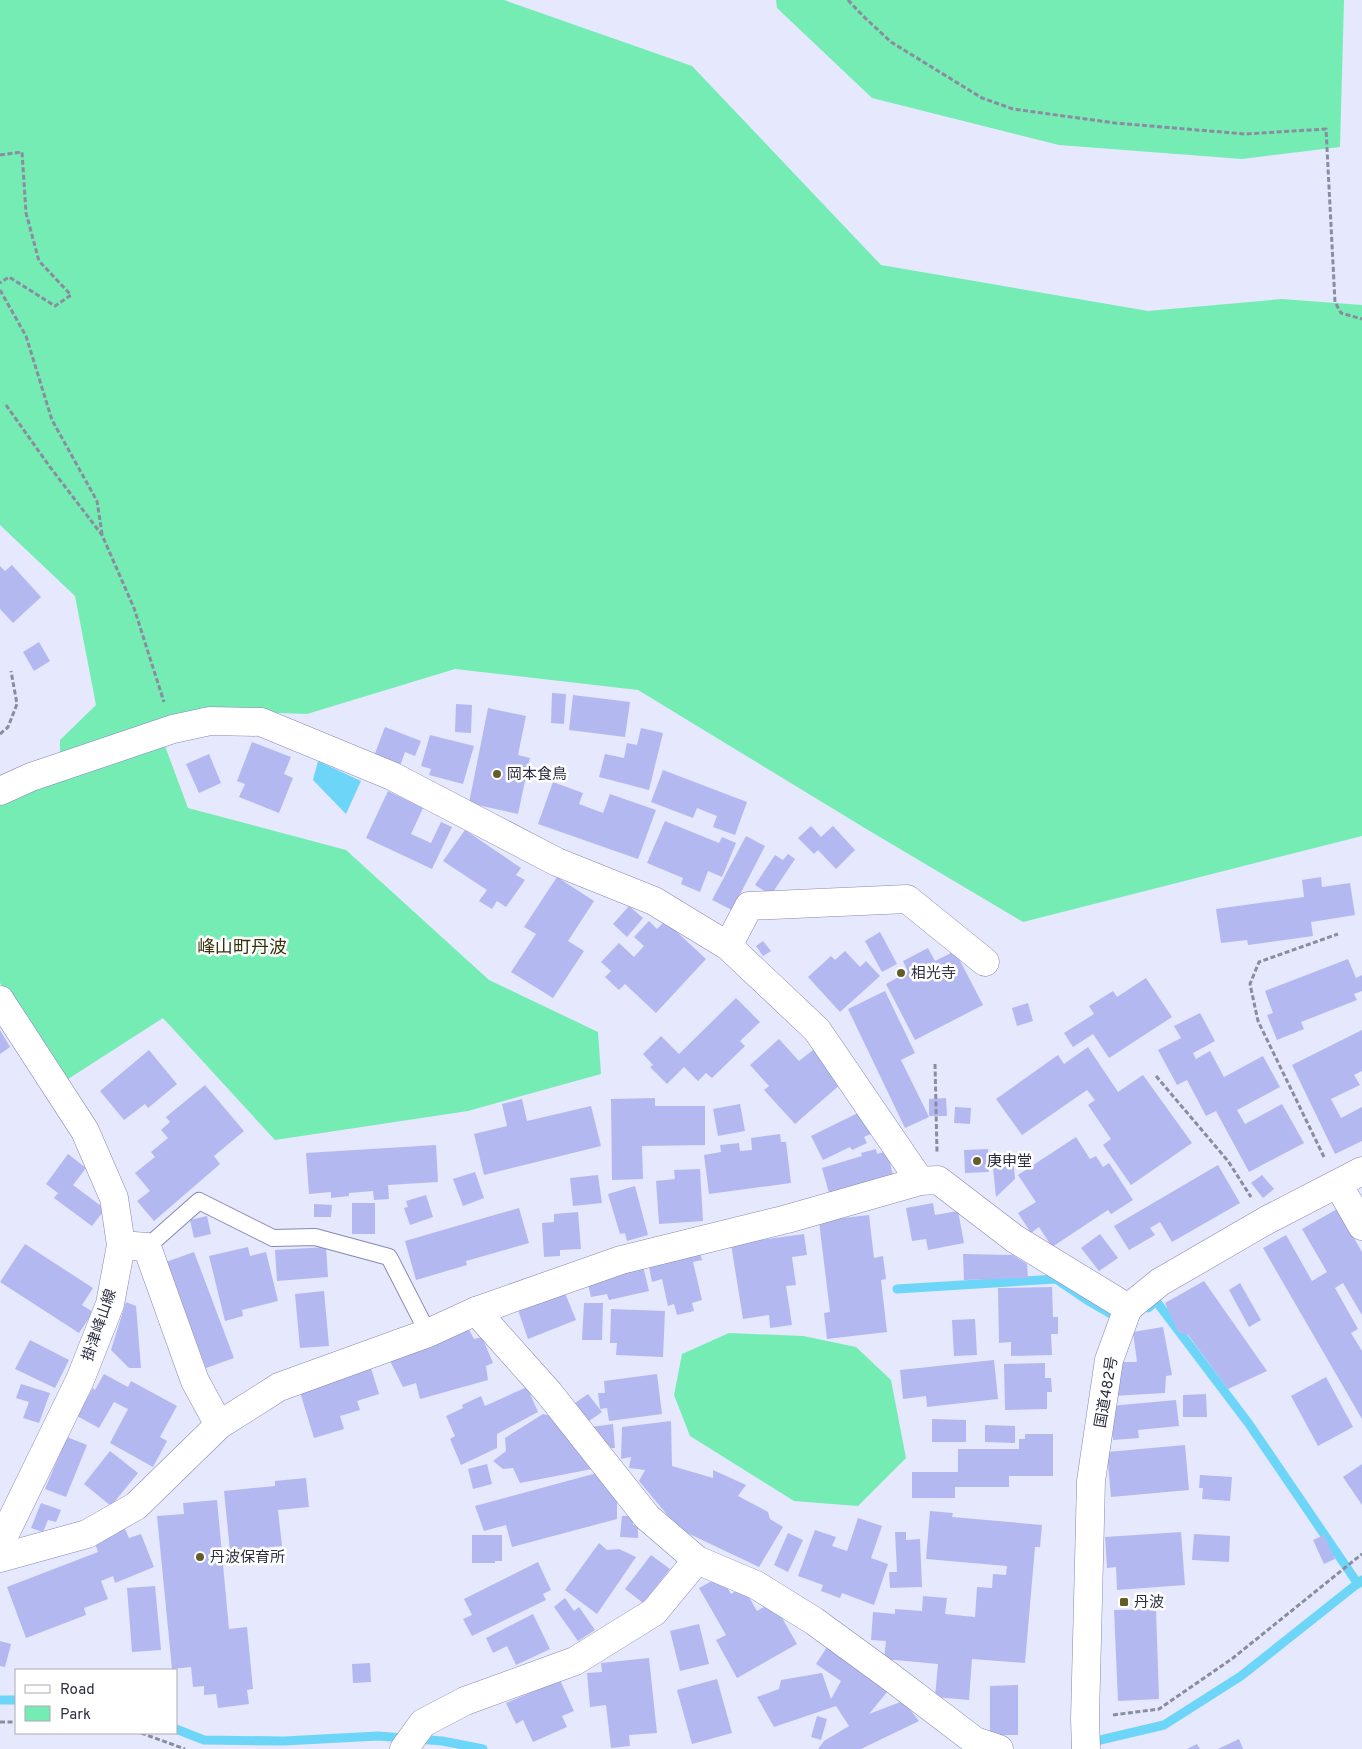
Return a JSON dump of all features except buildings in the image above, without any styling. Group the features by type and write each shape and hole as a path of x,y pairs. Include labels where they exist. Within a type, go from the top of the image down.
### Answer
{"main road":[{"path":"0,791 31,777 172,729 210,721 262,722 392,776 557,862 654,901 728,946 817,1030 929,1181 1015,1239 1128,1308 1160,1282 1267,1220 1362,1172"},
{"path":"728,946 749,906 907,899 985,962"},
{"name":"掛津峰山線","path":"0,1000 85,1131 134,1246 80,1380 0,1544"},
{"path":"0,1558 87,1534 136,1506 219,1425 279,1387 428,1333 476,1311 621,1260 787,1219 929,1181"},
{"path":"1338,1184 1362,1226"},
{"path":"134,1246 196,1381 219,1425"},
{"name":"国道482号","path":"1086,1749 1085,1719 1091,1481 1109,1360 1128,1308"},
{"path":"476,1311 549,1393 647,1517 697,1560 756,1584 814,1621 975,1741 999,1749"},
{"path":"404,1749 423,1723 465,1701 574,1661 654,1612 697,1560"}],"lane":[{"path":"134,1246 199,1201 273,1238 315,1237 389,1257 428,1333"}],"path":[{"path":"848,0 891,42 982,98 1013,109 1115,123 1244,134 1326,129 1335,302 1341,313 1362,319"},
{"path":"0,155 22,152 26,213 39,261 71,295 55,306 9,277 0,283"},
{"path":"0,290 26,336 52,420 97,501 102,535"},
{"path":"6,405 102,535 134,608 172,729"},
{"path":"0,734 8,727 17,704 12,671"},
{"path":"1338,934 1259,962 1250,984 1258,1021 1338,1184"},
{"path":"929,1181 935,1064"},
{"path":"1156,1076 1228,1161 1267,1220"},
{"path":"1085,1719 1159,1708 1233,1658 1362,1554"},
{"path":"0,1722 15,1722"},
{"path":"145,1734 185,1749"}],"green space":[{"path":"0,0 504,0 692,66 881,265 1148,311 1282,299 1362,305 1362,836 1023,922 638,690 455,669 307,714 207,710 60,756 60,740 96,705 75,596 0,525"},
{"path":"776,0 1344,0 1340,147 1242,159 1059,145 872,98 777,8"},
{"path":"165,746 188,808 346,850 489,980 598,1032 601,1074 468,1111 275,1140 163,1018 65,1081 0,983 0,801 32,788"},
{"path":"729,1333 803,1336 856,1347 891,1380 906,1458 858,1506 794,1501 690,1436 674,1395 682,1354"}],"water":[{"path":"318,761 361,781 346,814 313,780"}],"waterway":[{"path":"897,1289 1056,1279 1120,1319"},
{"path":"1148,1308 1156,1301 1249,1424 1358,1584"},
{"path":"1096,1741 1164,1725 1241,1676 1362,1580"},
{"path":"0,1700 15,1700"},
{"path":"178,1730 204,1740 284,1741 378,1736 442,1741 483,1749"}],"place":[{"name":"岡本食鳥","path":"497,774"},
{"name":"相光寺","path":"901,973"},
{"name":"庚申堂","path":"977,1161"},
{"name":"丹波保育所","path":"200,1557"},
{"name":"丹波","path":"1124,1602"}],"district":[{"name":"峰山町丹波","path":"242,947"}]}
